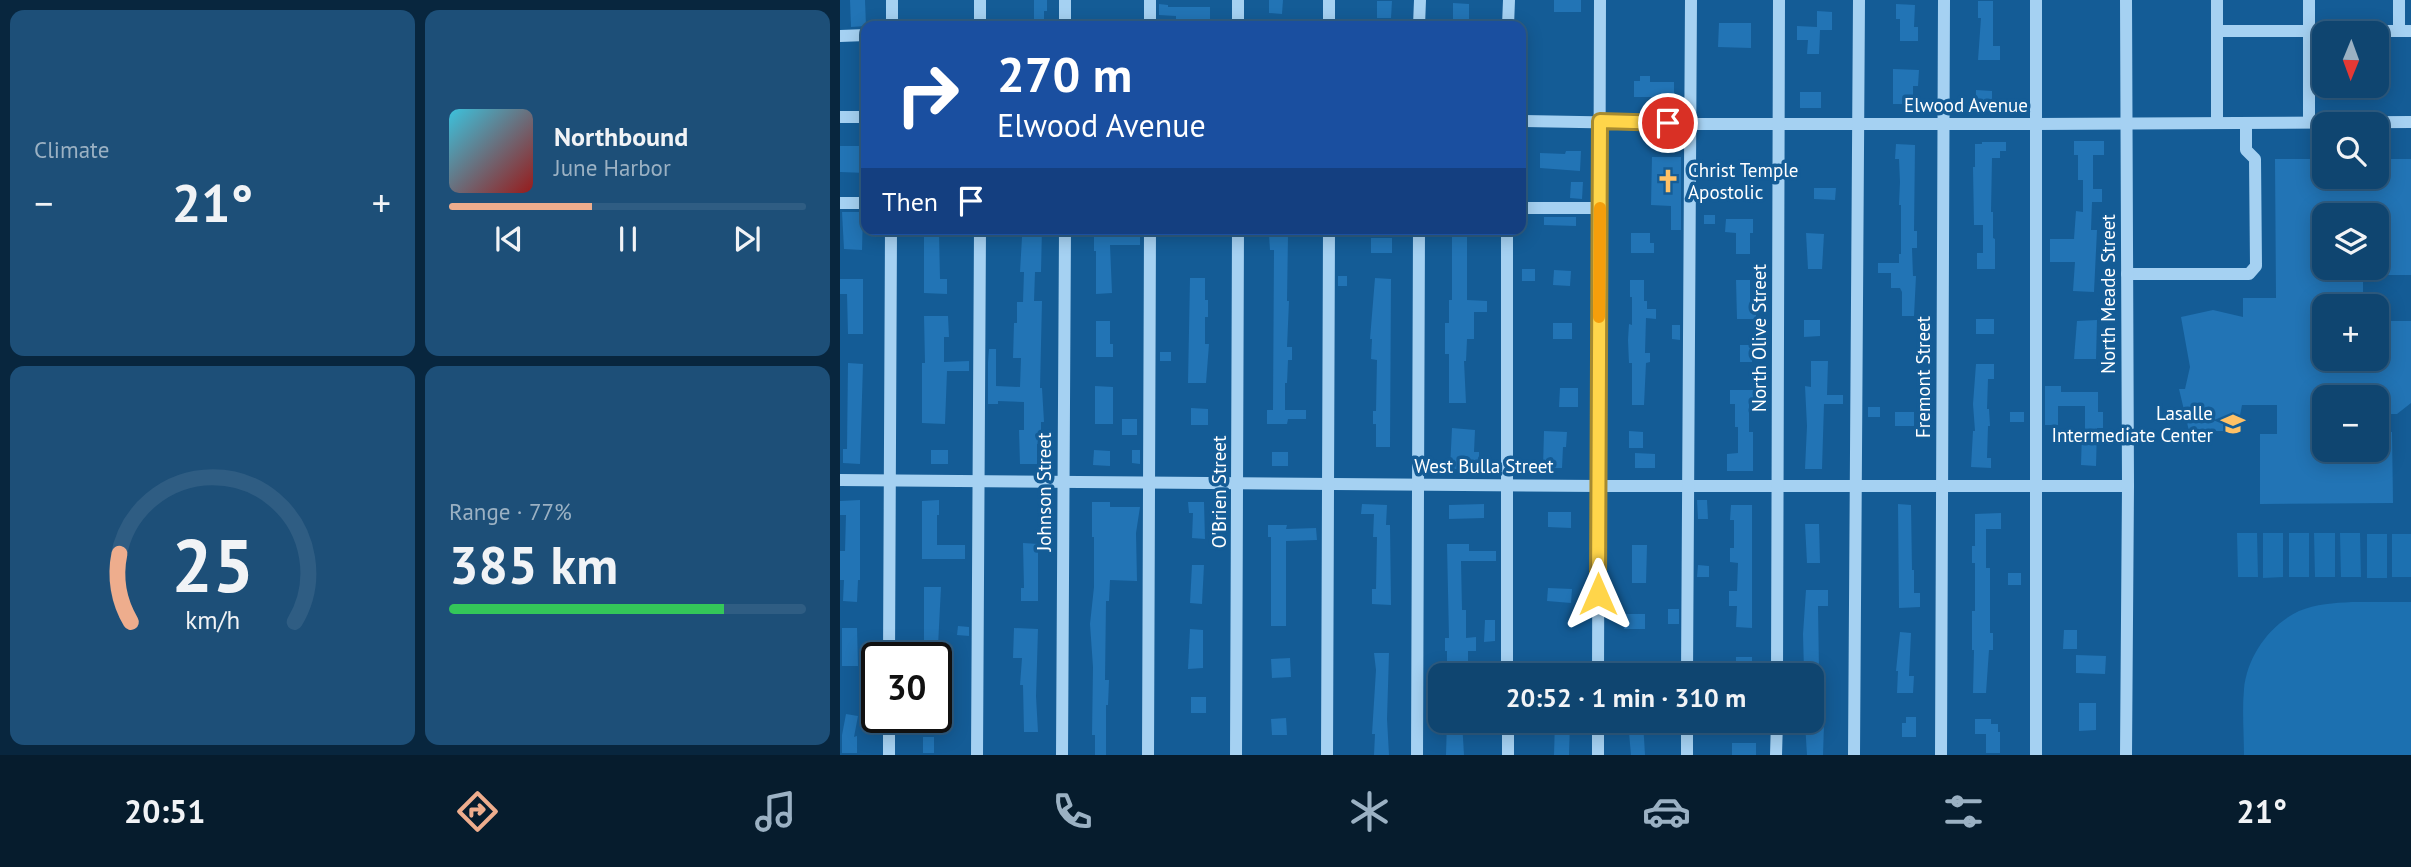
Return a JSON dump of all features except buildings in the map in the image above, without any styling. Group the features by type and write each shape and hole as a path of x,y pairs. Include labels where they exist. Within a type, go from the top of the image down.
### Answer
{"street":[{"path":"892,0 892,21"},
{"path":"980,0 980,21"},
{"path":"1065,0 1065,21"},
{"path":"1150,0 1150,21"},
{"path":"1238,0 1238,21"},
{"path":"1329,0 1329,21"},
{"path":"1419,21 1420,0"},
{"path":"1508,21 1509,0"},
{"path":"1598,663 1600,0"},
{"path":"1687,663 1691,0"},
{"name":"North Olive Street","path":"1777,663 1779,0"},
{"path":"1854,755 1859,0"},
{"name":"Fremont Street","path":"1941,755 1944,0"},
{"path":"2036,0 2036,755"},
{"name":"North Meade Street","path":"2126,0 2126,755"},
{"path":"2217,0 2217,122"},
{"path":"2309,0 2309,122"},
{"path":"2217,31 2405,31 2399,0"},
{"path":"840,36 861,35"},
{"path":"840,117 861,117"},
{"name":"Elwood Avenue","path":"1526,121 1691,124 2411,122"},
{"path":"2127,274 2249,274 2256,266 2255,159 2246,150 2246,122"},
{"path":"840,203 861,203"},
{"path":"1526,208 1600,208"},
{"path":"889,642 891,235"},
{"path":"977,755 980,235"},
{"name":"Johnson Street","path":"1062,755 1065,235"},
{"path":"1148,755 1150,235"},
{"name":"O'Brien Street","path":"1236,755 1238,235"},
{"path":"1327,755 1329,235"},
{"path":"1417,755 1419,235"},
{"path":"1507,235 1507,663"},
{"name":"West Bulla Street","path":"840,480 1238,485 2128,486"},
{"path":"889,733 889,755"},
{"path":"1507,733 1508,755"},
{"path":"1598,733 1598,755"},
{"path":"1687,733 1687,755"},
{"path":"1776,755 1777,733"}],"shaded area":[{"path":"2237,533 2257,533 2258,577 2238,577"},
{"path":"2263,533 2283,533 2283,577 2263,578"},
{"path":"2289,533 2309,533 2309,577 2289,577"},
{"path":"2314,533 2335,533 2335,577 2315,577"},
{"path":"2340,533 2360,533 2361,577 2341,577"},
{"path":"2367,534 2387,534 2387,578 2367,578"},
{"path":"2392,534 2411,534 2411,577 2392,577"},
{"path":"2411,602 2411,755 2244,755 2244,689 2250,665 2261,643 2278,625 2299,611 2318,605"}],"slow traffic":[{"path":"1599,317 1600,208"}],"place":[{"name":"Christ Temple Apostolic","path":"1668,181"},
{"name":"Lasalle Intermediate Center","path":"2233,424"}],"route":[{"path":"1598,594 1600,121 1668,123"}]}
